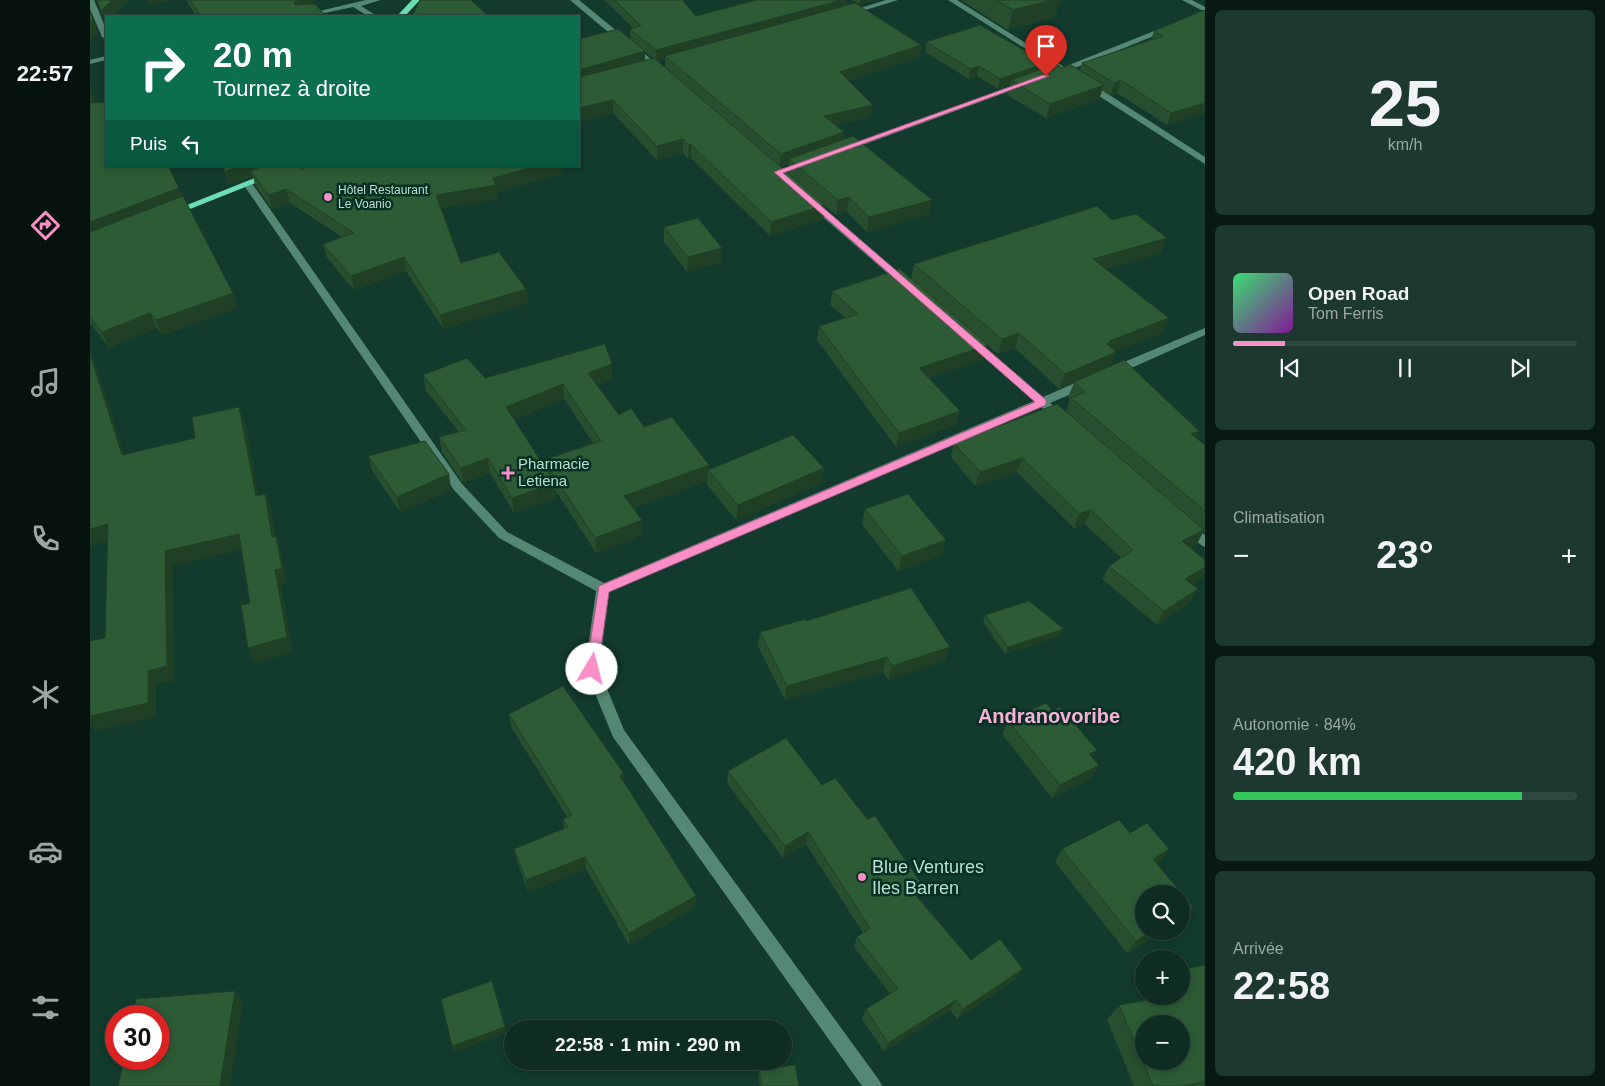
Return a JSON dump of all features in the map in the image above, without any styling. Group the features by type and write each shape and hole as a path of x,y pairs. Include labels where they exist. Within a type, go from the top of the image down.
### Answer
{"main road":[{"path":"403,15 416,0"},
{"path":"164,216 291,167"}],"street":[{"path":"90,0 105,35"},
{"path":"307,15 377,0"},
{"path":"574,0 670,79"},
{"path":"837,16 894,0"},
{"path":"952,0 1205,162"},
{"path":"1186,0 1205,10"},
{"path":"354,5 371,15"},
{"path":"1196,18 1205,15"},
{"path":"1045,76 1178,25"},
{"path":"90,62 105,58"},
{"path":"833,152 1036,80"},
{"path":"248,184 458,487 503,535 604,589"},
{"path":"800,192 911,288"},
{"path":"604,589 1205,331"},
{"path":"962,333 1072,428"},
{"path":"1183,523 1205,542"},
{"path":"604,589 592,669 618,733 874,1086"}],"building":[{"path":"97,0 112,0 101,11"},
{"path":"190,0 302,0 294,2 295,5 315,4 325,15 200,15"},
{"path":"420,0 471,0 487,15 412,15"},
{"path":"615,0 682,0 696,16 756,0 842,0 656,50 630,29 641,26"},
{"path":"996,0 1051,0 1013,10"},
{"path":"855,3 921,45 840,72 873,105 824,116 844,132 781,154 665,56"},
{"path":"1204,10 1205,103 1171,113 1121,80 1114,83 1082,63 1163,36 1154,31"},
{"path":"980,25 1046,63 1000,79 979,66 971,69 926,42"},
{"path":"618,29 645,51 580,70 580,39"},
{"path":"654,58 825,205 771,222 691,144 689,145 683,139 657,146 613,100 580,108 580,77"},
{"path":"1056,64 1062,68 1071,65 1104,85 1050,104 1011,80"},
{"path":"105,102 105,167 168,167 179,188 90,222 90,103"},
{"path":"853,136 932,200 869,217 849,197 838,200 789,159"},
{"path":"223,167 237,167 225,172"},
{"path":"261,167 303,167 302,169 306,167 533,167 493,178 496,185 436,195 461,263 499,252 526,289 440,315 404,257 351,276 323,244 354,233 286,189 269,195 251,171"},
{"path":"183,196 233,293 156,320 150,313 102,332 90,317 90,232"},
{"path":"1097,206 1112,220 1136,214 1167,238 1093,259 1169,318 1109,341 1111,342 1107,344 1116,352 1065,374 1019,333 1002,339 914,264"},
{"path":"698,218 722,248 688,257 664,227"},
{"path":"900,269 988,345 919,368 960,411 899,433 819,326 858,314 832,291"},
{"path":"605,344 612,364 588,373 619,415 631,408 644,427 672,417 709,465 624,496 642,520 595,538 544,460 601,441 563,384 506,407 555,483 512,498 488,458 461,468 439,437 466,430 423,375 467,358 485,378"},
{"path":"90,354 122,455 195,438 192,417 239,407 256,496 265,494 272,537 276,536 282,568 275,570 287,637 248,648 241,605 250,603 239,534 165,551 167,666 148,671 148,703 90,716 90,641 105,638 108,524 90,529"},
{"path":"1124,360 1199,431 1191,434 1205,445 1205,511 1071,398 1085,392 1074,382"},
{"path":"1057,404 1204,530 1182,541 1205,560 1205,567 1185,579 1198,589 1164,611 1109,566 1133,550 1091,510 1079,514 1022,458 980,472 954,443"},
{"path":"793,435 824,468 738,505 708,470"},
{"path":"425,441 449,474 397,497 368,456"},
{"path":"908,494 946,540 902,556 865,509"},
{"path":"911,588 950,647 892,666 887,657 787,686 760,632 806,619 806,621"},
{"path":"1029,601 1064,629 1008,647 985,615"},
{"path":"563,686 624,774 620,776 696,896 629,933 585,857 526,880 514,849 568,827 563,819 572,815 509,714"},
{"path":"1046,703 1053,711 1060,707 1097,750 1089,754 1099,765 1060,785 1008,721"},
{"path":"786,738 822,785 835,778 867,819 875,816 921,883 910,889 971,960 1000,939 1023,969 963,1009 956,1000 888,1043 866,1009 898,989 857,937 870,928 808,832 785,846 728,771"},
{"path":"1119,820 1130,833 1147,823 1169,849 1153,859 1175,885 1135,885 1135,940 1062,849"},
{"path":"1205,965 1205,1082 1182,1086 1153,1086 1146,1070 1190,1070 1190,1015 1135,1015 1135,1043 1119,1005 1135,1002 1135,1005 1190,1005 1190,968"},
{"path":"492,981 504,1027 452,1046 441,999"},
{"path":"235,991 220,1086 118,1086 122,1070 170,1070 170,1005 135,1005 136,999"},
{"path":"792,1065 795,1065 799,1086 762,1086 759,1070 792,1070"}],"place":[{"name":"Hôtel Restaurant Le Voanio","path":"328,197"},
{"name":"Pharmacie Letiena","path":"508,473"},
{"name":"Blue Ventures Iles Barren","path":"862,877"}],"district":[{"name":"Andranovoribe","path":"1049,716"}],"route":[{"path":"592,669 604,589 1042,402 778,172 1046,76"}]}
